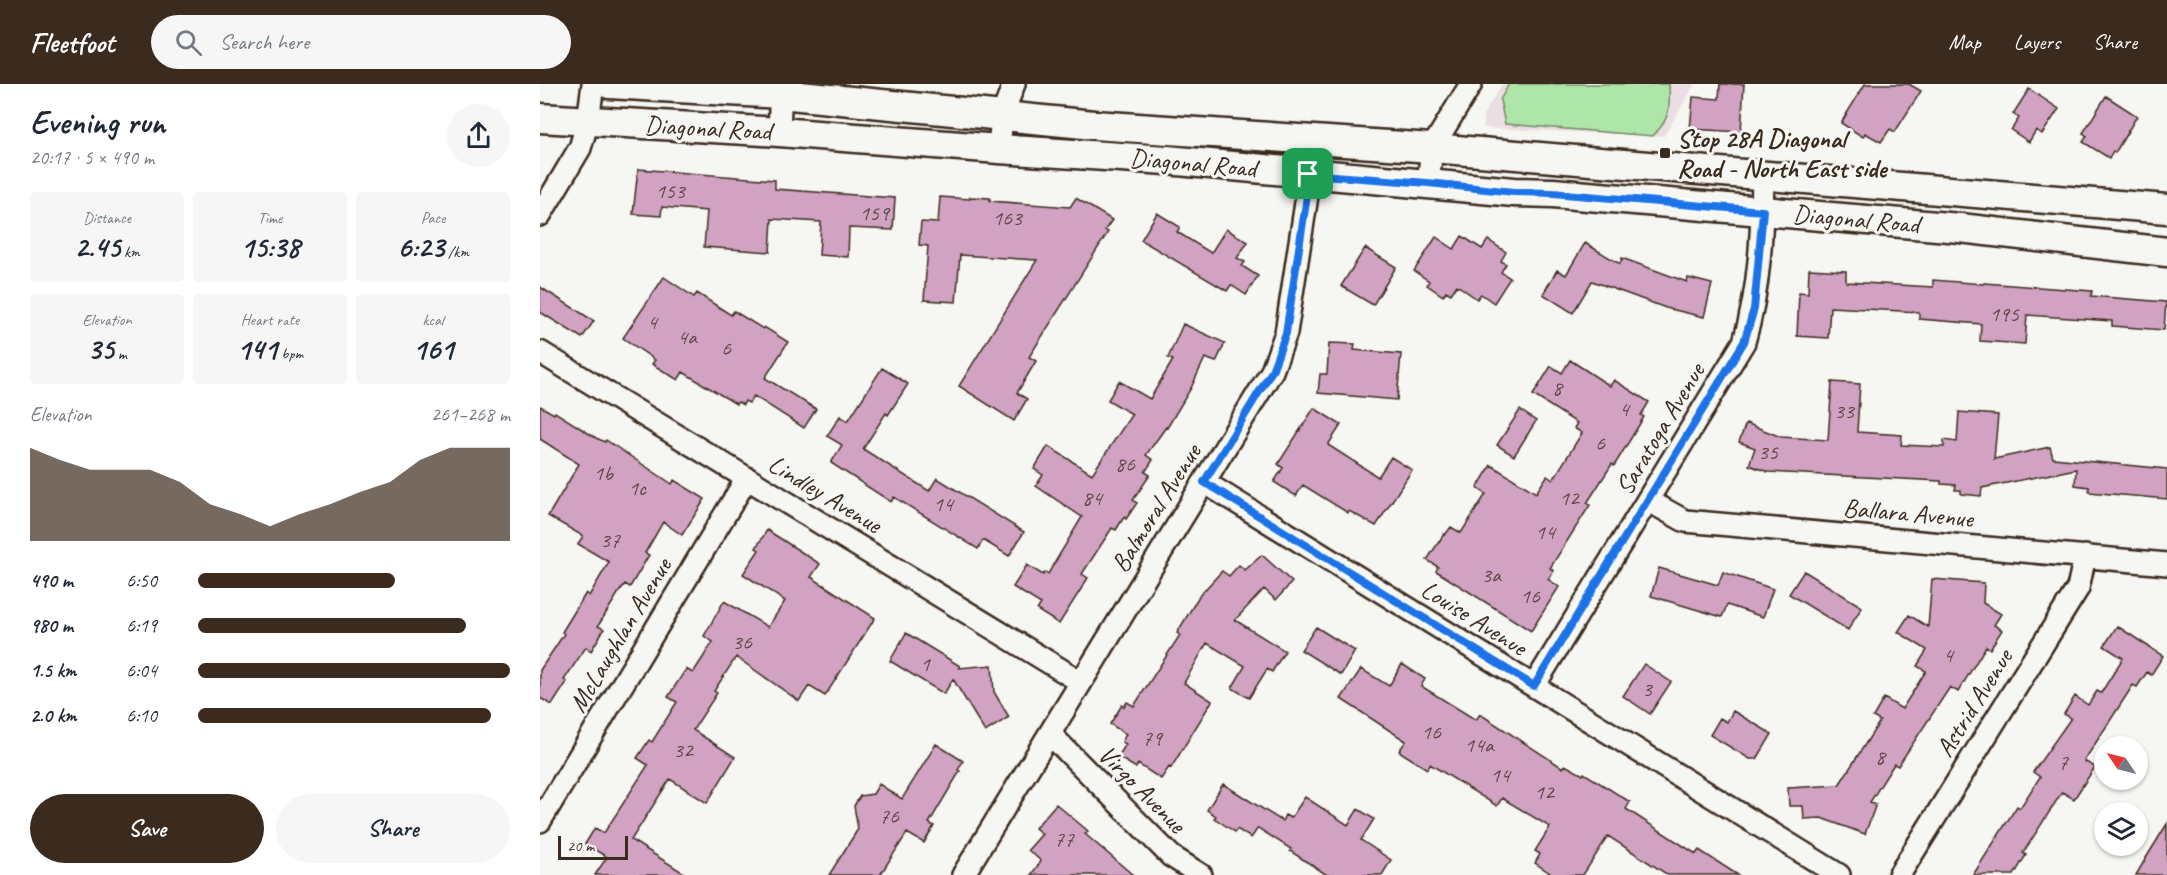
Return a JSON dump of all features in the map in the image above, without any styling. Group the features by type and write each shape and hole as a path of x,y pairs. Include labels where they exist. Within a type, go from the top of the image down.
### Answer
{"main road":[{"name":"Diagonal Road","path":"609,84 780,89 1094,125 1310,138 2167,209"},
{"name":"Diagonal Road","path":"540,118 778,132 1167,160 1514,192 1553,193 1960,228 2167,252"}],"street":[{"path":"540,215 580,148 588,121 593,84"},
{"path":"999,149 1002,116 1014,84"},
{"path":"1428,183 1432,148 1471,84"},
{"path":"778,132 780,89"},
{"name":"Balmoral Avenue","path":"963,875 1272,371 1286,333 1307,196 1310,138"},
{"name":"Saratoga Avenue","path":"1534,686 1744,342 1754,309 1763,211 1763,176"},
{"name":"Lindley Avenue","path":"540,352 1081,682"},
{"name":"McLaughlan Avenue","path":"540,821 747,478"},
{"name":"Louise Avenue","path":"1204,482 1839,875"},
{"name":"Ballara Avenue","path":"1649,501 1685,521 2167,564"},
{"name":"Astrid Avenue","path":"1899,875 2078,588 2085,556"},
{"name":"Virgo Avenue","path":"1050,734 1171,856 1201,875"}],"shaded area":[{"path":"1502,84 1695,84 1664,136 1484,128 1483,115"}],"green space":[{"path":"1509,84 1669,84 1669,106 1666,118 1653,136 1505,124 1500,100"}],"building":[{"path":"1720,84 1744,84 1741,132 1690,129 1693,97 1719,99"},
{"path":"1865,84 1909,84 1921,91 1895,132 1890,129 1881,142 1865,133 1863,137 1841,123"},
{"path":"2029,89 2059,109 2042,134 2036,130 2029,142 2011,130 2019,118 2013,114"},
{"path":"2106,96 2137,116 2115,153 2113,151 2109,158 2083,142 2087,136 2083,133"},
{"path":"638,169 775,180 775,189 895,198 893,230 849,228 848,257 819,255 821,222 772,219 770,252 704,247 707,211 662,207 661,216 633,214"},
{"path":"940,197 990,198 990,201 1070,207 1076,198 1112,220 1105,230 1108,232 1029,357 1036,361 1017,393 1027,399 1014,421 959,386 1037,260 960,255 956,302 924,300 928,246 919,245 921,222 938,223"},
{"path":"1157,213 1180,227 1177,232 1211,253 1226,229 1248,242 1237,258 1245,262 1242,266 1258,276 1246,295 1231,285 1227,291 1141,240"},
{"path":"1462,236 1482,249 1488,240 1506,252 1501,261 1506,264 1501,272 1510,278 1494,303 1481,294 1477,299 1457,285 1451,294 1446,291 1443,296 1427,285 1429,281 1414,271 1436,237 1454,249"},
{"path":"1585,243 1620,264 1622,258 1687,282 1688,278 1712,284 1704,317 1666,308 1592,281 1573,313 1543,294 1557,270 1566,275"},
{"path":"1365,248 1396,267 1373,305 1341,286"},
{"path":"1809,269 1846,271 1846,282 1933,287 1933,280 1984,283 2092,291 2091,296 2166,302 2164,330 2112,326 2112,321 2027,315 2025,344 1980,341 1981,324 1919,319 1919,312 1830,307 1828,338 1797,336 1799,292 1808,293"},
{"path":"664,277 694,297 697,293 731,315 734,311 788,342 765,378 816,409 804,428 754,396 749,403 745,401 743,405 738,402 736,404 683,372 678,380 652,364 655,360 623,338"},
{"path":"540,287 594,321 582,338 540,312"},
{"path":"1183,324 1225,343 1216,362 1205,358 1191,388 1167,428 1146,455 1153,460 1145,472 1150,475 1133,500 1137,503 1116,530 1112,528 1082,574 1088,578 1059,624 1037,610 1041,604 1013,587 1027,565 1043,575 1045,572 1048,574 1082,517 1036,486 1043,475 1034,469 1048,446 1092,474 1132,414 1108,400 1119,381 1150,399 1173,360 1168,358"},
{"path":"1329,343 1355,344 1354,350 1401,354 1397,400 1318,393 1320,374 1327,374"},
{"path":"1570,360 1610,386 1614,380 1649,402 1641,415 1644,417 1614,466 1612,464 1587,503 1590,505 1550,568 1554,571 1548,579 1559,587 1531,631 1436,571 1438,567 1427,560 1451,527 1461,533 1486,494 1477,488 1491,465 1536,493 1547,476 1553,480 1582,433 1574,428 1577,423 1533,395 1551,366 1562,373"},
{"path":"882,368 908,384 863,449 929,491 937,478 1024,532 1009,556 983,540 978,549 894,497 891,502 831,463 842,445 827,436 840,416 848,421"},
{"path":"1832,382 1860,384 1857,432 1902,435 1901,445 1944,447 1944,440 1957,442 1959,412 1998,415 1994,459 2050,447 2053,458 2167,469 2167,499 2089,492 2089,487 2075,485 2076,469 1982,488 1981,496 1961,494 1961,490 1955,490 1956,485 1941,484 1941,481 1768,472 1749,465 1755,448 1739,442 1746,423 1781,437 1828,440"},
{"path":"540,406 554,414 555,412 596,438 605,442 606,440 672,484 674,480 705,499 682,535 663,522 645,553 649,555 630,587 625,584 619,592 598,626 604,629 591,651 586,647 564,680 567,682 552,705 540,698 540,670 564,634 562,632 586,593 589,596 609,562 578,544 583,536 548,516 579,464 540,439"},
{"path":"1314,408 1341,425 1328,445 1378,477 1391,457 1412,470 1376,526 1349,511 1348,513 1303,485 1296,496 1274,482 1283,468 1278,464"},
{"path":"1520,410 1536,421 1514,456 1497,445"},
{"path":"767,530 820,564 811,577 875,618 825,696 809,686 799,701 736,657 714,691 717,693 693,730 735,757 707,803 670,779 631,840 687,875 595,875 607,857 585,844 595,828 604,833 648,765 637,758 649,740 652,742 677,702 668,697 686,669 693,673 713,642 704,636 724,601 768,627 785,601 743,574 759,550 756,548"},
{"path":"1262,555 1292,582 1276,600 1264,589 1235,620 1285,651 1272,672 1267,669 1249,698 1232,688 1245,666 1207,643 1184,683 1212,701 1171,768 1169,767 1161,779 1138,764 1136,768 1118,757 1126,744 1122,742 1126,734 1110,724 1122,705 1124,707 1127,702 1134,706 1180,635 1177,633 1199,596 1222,571 1229,576 1239,565 1245,570"},
{"path":"1659,568 1718,585 1723,572 1773,589 1763,617 1727,605 1722,617 1651,596"},
{"path":"1804,571 1862,607 1848,630 1789,594"},
{"path":"1932,579 1984,583 1983,603 2001,614 1994,625 2002,630 1990,649 1986,646 1958,692 1950,687 1898,766 1894,764 1870,802 1876,804 1865,834 1821,818 1804,819 1803,806 1789,806 1788,788 1839,785 1880,721 1873,717 1884,698 1902,709 1926,671 1917,666 1927,650 1898,632 1909,615 1928,627"},
{"path":"2117,626 2163,656 2151,675 2147,672 2137,687 2133,685 2100,736 2094,736 2094,745 2084,761 2094,769 2074,799 2062,792 2023,853 2026,855 2014,875 1973,875 2017,806 2020,808 2040,777 2033,772 2071,718 2064,714 2075,696 2088,705 2097,691 2101,693 2123,658 2104,646"},
{"path":"1316,627 1355,651 1341,675 1301,650"},
{"path":"906,633 960,666 959,668 992,665 994,692 1009,717 985,732 953,679 944,694 890,661"},
{"path":"1402,664 1425,679 1421,686 1476,720 1480,714 1563,768 1565,765 1583,775 1584,773 1630,802 1626,809 1696,854 1699,850 1738,875 1668,875 1608,836 1583,875 1553,875 1535,863 1540,854 1535,851 1550,827 1502,798 1497,806 1430,764 1427,769 1399,751 1406,741 1341,699 1361,669 1389,686"},
{"path":"1644,664 1671,682 1650,714 1623,696"},
{"path":"1733,711 1772,734 1757,759 1750,759 1710,735 1720,718 1727,722"},
{"path":"936,744 963,761 958,770 960,771 929,823 934,826 924,843 907,833 880,875 829,875 858,829 854,806 860,796 873,794 879,784 902,799"},
{"path":"1223,784 1282,821 1285,815 1291,818 1305,797 1348,825 1358,809 1374,819 1361,840 1391,860 1382,875 1327,875 1258,828 1251,838 1237,829 1235,832 1214,818 1216,816 1207,810"},
{"path":"1056,804 1088,831 1085,834 1133,875 1031,875 1041,861 1028,850 1042,834 1035,828"},
{"path":"2167,824 2167,875 2136,875"}],"place":[{"name":"Stop 28A Diagonal Road - North East side","path":"1665,153"}],"route":[{"path":"1308,174 1763,211 1754,309 1744,342 1534,686 1204,482 1272,371 1286,333 1307,196 1308,174"}]}
